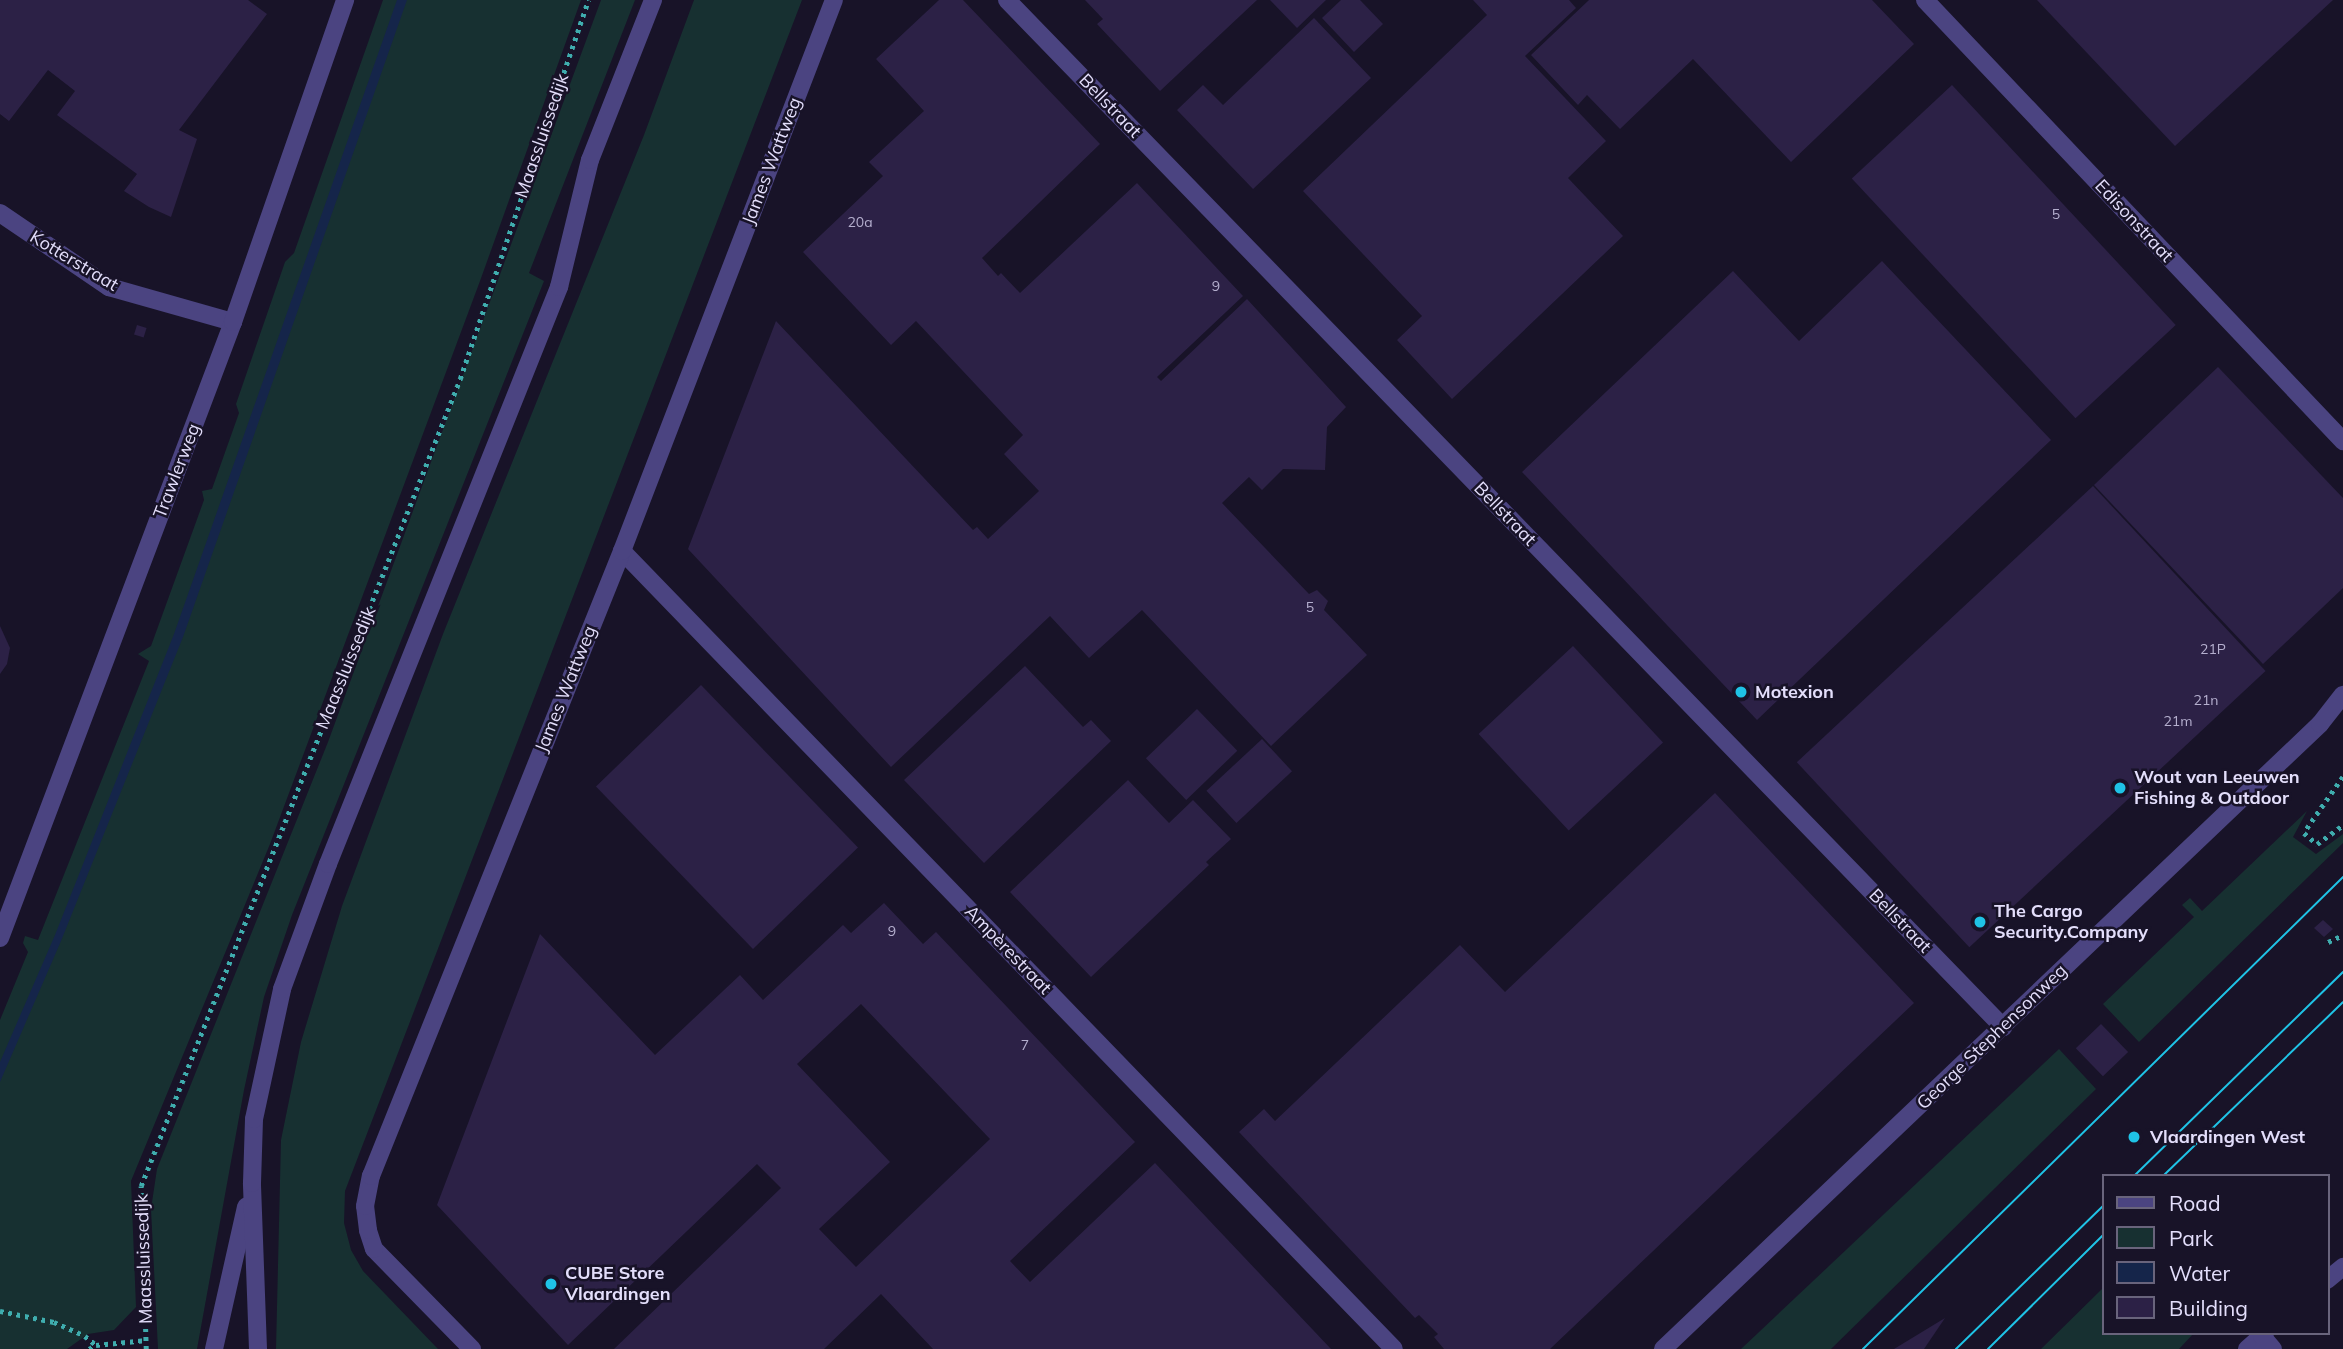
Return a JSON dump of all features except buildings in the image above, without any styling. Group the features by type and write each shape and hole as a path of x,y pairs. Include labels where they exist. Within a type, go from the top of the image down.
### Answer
{"street":[{"name":"Trawlerweg","path":"0,939 233,322 345,0"},
{"path":"258,1349 252,1183 254,1119 282,989 328,864 559,287 590,160 653,0"},
{"name":"James Wattweg","path":"471,1349 374,1249 365,1206 372,1176 622,551 834,0"},
{"name":"Bellstraat","path":"1007,0 2003,1027"},
{"name":"Edisonstraat","path":"1925,0 2343,441"},
{"name":"Kotterstraat","path":"0,213 109,287 233,322"},
{"name":"Ampèrestraat","path":"622,551 1394,1349"},
{"name":"George Stephensonweg","path":"1663,1349 2320,724 2343,695"},
{"name":"George Stephensonweg","path":"2320,724 2343,709"},
{"path":"214,1349 252,1183"},
{"path":"2329,1278 2343,1267"},
{"path":"2247,1349 2266,1340"}],"path":[{"name":"Maassluissedijk","path":"146,1349 141,1186 460,379 588,0"},
{"path":"2343,777 2304,833 2317,844 2343,825"},
{"path":"2328,942 2343,935"},
{"path":"0,1311 54,1322 85,1336 96,1345"},
{"name":"Maassluissedijk","path":"89,1349 96,1345 147,1340"}],"green space":[{"path":"383,0 581,0 480,281 270,844 131,1181 136,1307 114,1330 88,1334 67,1349 0,1349 0,1020 28,952 23,943 25,936 38,940 149,661 138,654 151,646 204,500 202,491 212,489 239,413 236,404 285,262 294,253"},
{"path":"601,0 635,0 529,273 544,281 292,915 264,997 244,1090 197,1349 158,1349 151,1209 157,1169 328,742"},
{"path":"694,0 802,0 345,1191 344,1223 351,1250 363,1271 438,1349 276,1349 281,1140 301,1042 342,906 443,634 644,135"},
{"path":"2307,811 2293,837 2316,854 2343,834 2343,843 2139,1042 2103,1004 2194,917 2182,905 2190,898 2202,911"},
{"path":"2059,1049 2096,1089 1831,1349 1741,1349"},
{"path":"2102,1289 2102,1335 2192,1335 2179,1349 2041,1349"}],"water":[{"path":"397,0 407,0 183,637 61,941 0,1082 0,1062 55,935 174,634"}],"tram line":[{"path":"1863,1349 2343,877"},
{"path":"2136,1174 2343,972"},
{"path":"2165,1174 2343,1002"},
{"path":"1956,1349 2102,1207"},
{"path":"1988,1349 2102,1236"}],"place":[{"name":"Motexion","path":"1741,692"},
{"name":"Wout van Leeuwen Fishing & Outdoor","path":"2120,788"},
{"name":"The Cargo Security.Company","path":"1980,922"},
{"name":"Vlaardingen West","path":"2134,1137"},
{"name":"CUBE Store Vlaardingen","path":"551,1284"}]}
